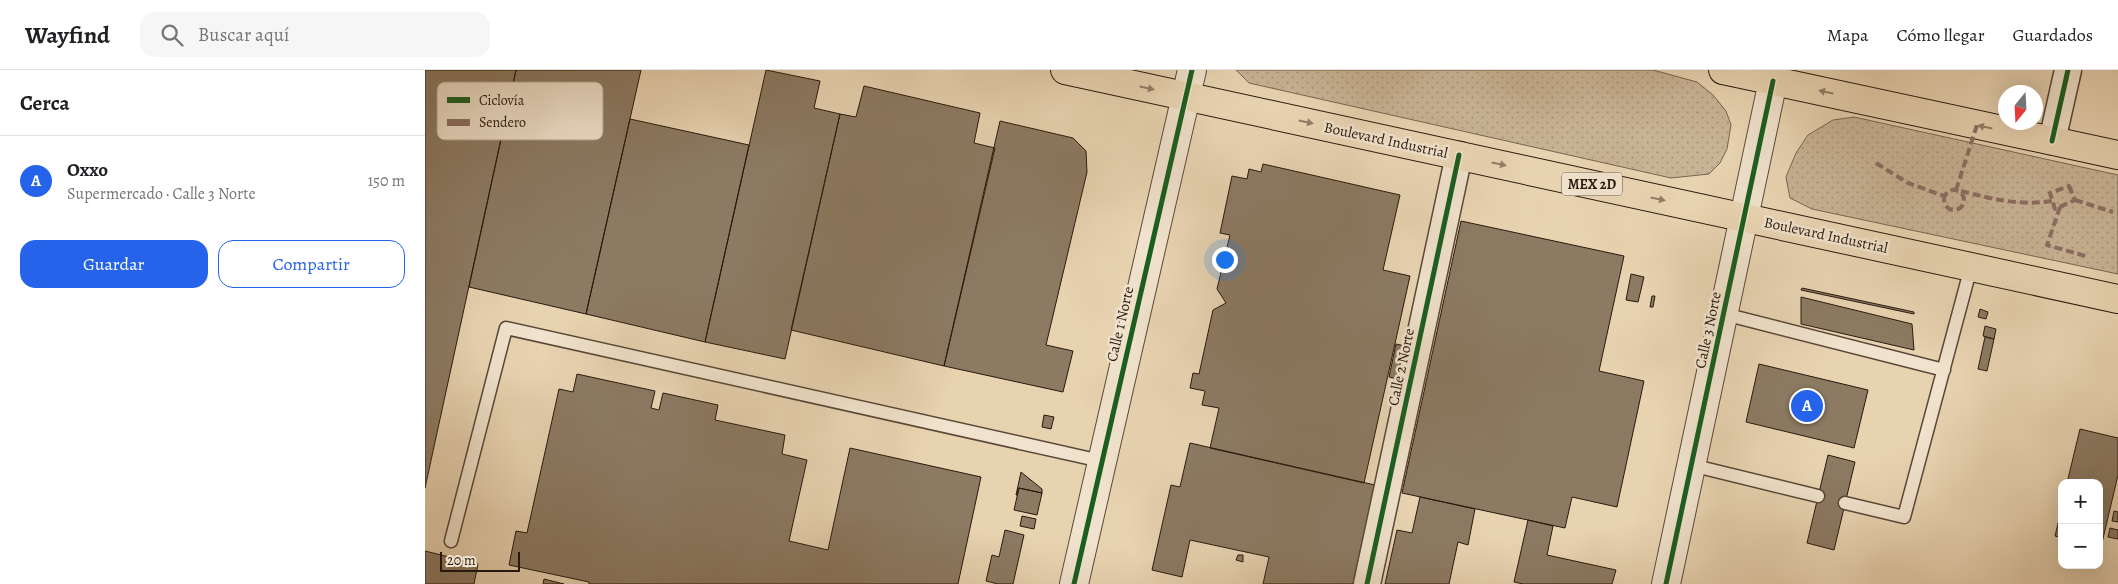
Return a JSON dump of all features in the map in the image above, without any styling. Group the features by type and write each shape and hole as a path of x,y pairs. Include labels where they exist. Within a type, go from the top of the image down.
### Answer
{"highway":[{"name":"Boulevard Industrial","path":"1065,70 2118,299"},
{"path":"1723,70 2118,155"}],"street":[{"name":"Calle 1 Norte","path":"1074,584 1191,70"},
{"path":"2052,141 2068,70"},
{"name":"Calle 3 Norte","path":"1665,584 1773,81"},
{"name":"Calle 2 Norte","path":"1367,584 1459,155"}],"lane":[{"path":"1845,503 1904,517 1971,267"},
{"path":"1724,314 1943,370"},
{"path":"451,541 506,328 1101,461"},
{"path":"1691,465 1818,496"}],"shaded area":[{"path":"1236,70 1653,70 1697,82 1713,95 1726,111 1731,125 1727,149 1720,163 1709,174 1671,178 1249,83"},
{"path":"1854,117 2118,175 2118,274 1812,209 1790,198 1786,177 1796,153 1808,135 1833,120"}],"building":[{"path":"425,70 516,70 513,82 437,82 437,140 501,140 425,488"},
{"path":"516,70 641,70 586,314 469,287 501,140 603,140 603,82 513,82"},
{"path":"766,70 820,81 814,108 840,114 785,359 705,342"},
{"path":"864,86 980,113 974,143 995,148 944,366 791,330 840,114 856,117"},
{"path":"630,119 749,145 705,342 586,314"},
{"path":"1000,121 1073,138 1086,151 1087,172 1046,345 1073,351 1063,392 944,366"},
{"path":"1263,164 1400,195 1383,270 1410,276 1364,483 1210,448 1219,408 1202,405 1205,391 1190,388 1193,373 1199,374 1213,310 1226,303 1217,289 1230,235 1220,233 1232,176 1247,179 1249,169 1261,172"},
{"path":"1461,221 1624,256 1599,371 1644,381 1617,507 1572,497 1565,528 1402,493"},
{"path":"1631,274 1644,277 1638,302 1626,300"},
{"path":"1802,288 1914,312 1914,314 1801,290"},
{"path":"1652,296 1655,296 1653,307 1650,307"},
{"path":"1801,297 1912,324 1914,350 1801,324"},
{"path":"1980,309 1988,312 1986,319 1978,317"},
{"path":"1985,326 1996,329 1994,339 1983,336"},
{"path":"1985,337 1994,339 1987,371 1978,369"},
{"path":"1396,344 1405,346 1398,379 1389,377"},
{"path":"1759,364 1868,390 1854,448 1746,422"},
{"path":"577,374 655,391 651,408 659,410 663,393 718,405 715,420 785,435 782,454 807,460 789,541 828,550 850,448 981,477 958,584 589,584 589,582 509,565 516,531 527,533 559,389 573,392"},
{"path":"1044,415 1054,417 1051,429 1042,427"},
{"path":"2080,429 2118,438 2118,475 2103,539 2103,479 2068,479"},
{"path":"1190,443 1375,485 1353,584 1263,584 1269,557 1190,540 1182,577 1152,570 1171,485 1180,487"},
{"path":"1828,455 1855,462 1834,550 1807,543"},
{"path":"1021,472 1042,489 1042,493 1019,488 1016,495"},
{"path":"1019,488 1042,493 1037,515 1014,510"},
{"path":"1420,497 1475,509 1468,545 1458,542 1449,584 1385,584 1397,530 1412,533"},
{"path":"2114,511 2118,512 2118,522 2112,521"},
{"path":"1022,516 1036,519 1034,529 1020,526"},
{"path":"1528,520 1553,526 1547,555 1616,570 1612,584 1523,584 1514,582"},
{"path":"2058,524 2058,537 2055,536"},
{"path":"2110,528 2118,530 2118,539 2108,537"},
{"path":"1005,530 1024,535 1013,584 998,584 986,581 992,555 999,557"},
{"path":"425,551 478,564 474,584 425,584"},
{"path":"1238,555 1243,555 1243,562 1236,560"},
{"path":"544,579 564,584 543,584"}],"marked path":[{"path":"1956,190 1977,125"},
{"path":"1876,163 1908,183 1944,196"},
{"path":"2069,186 2075,200 2055,209 2050,193 2069,186"},
{"path":"1954,190 1961,193 1964,200 1961,207 1954,210 1947,207 1944,200 1947,193 1954,190"},
{"path":"1961,191 2017,202 2052,201"},
{"path":"2075,200 2113,212"},
{"path":"2060,207 2047,245 2089,257"}],"cycle path":[{"path":"1074,584 1192,70"},
{"path":"2052,141 2068,70"},
{"path":"1666,584 1773,81"},
{"path":"1367,584 1459,155"}],"place":[{"name":"Oxxo","path":"1807,406"}]}
